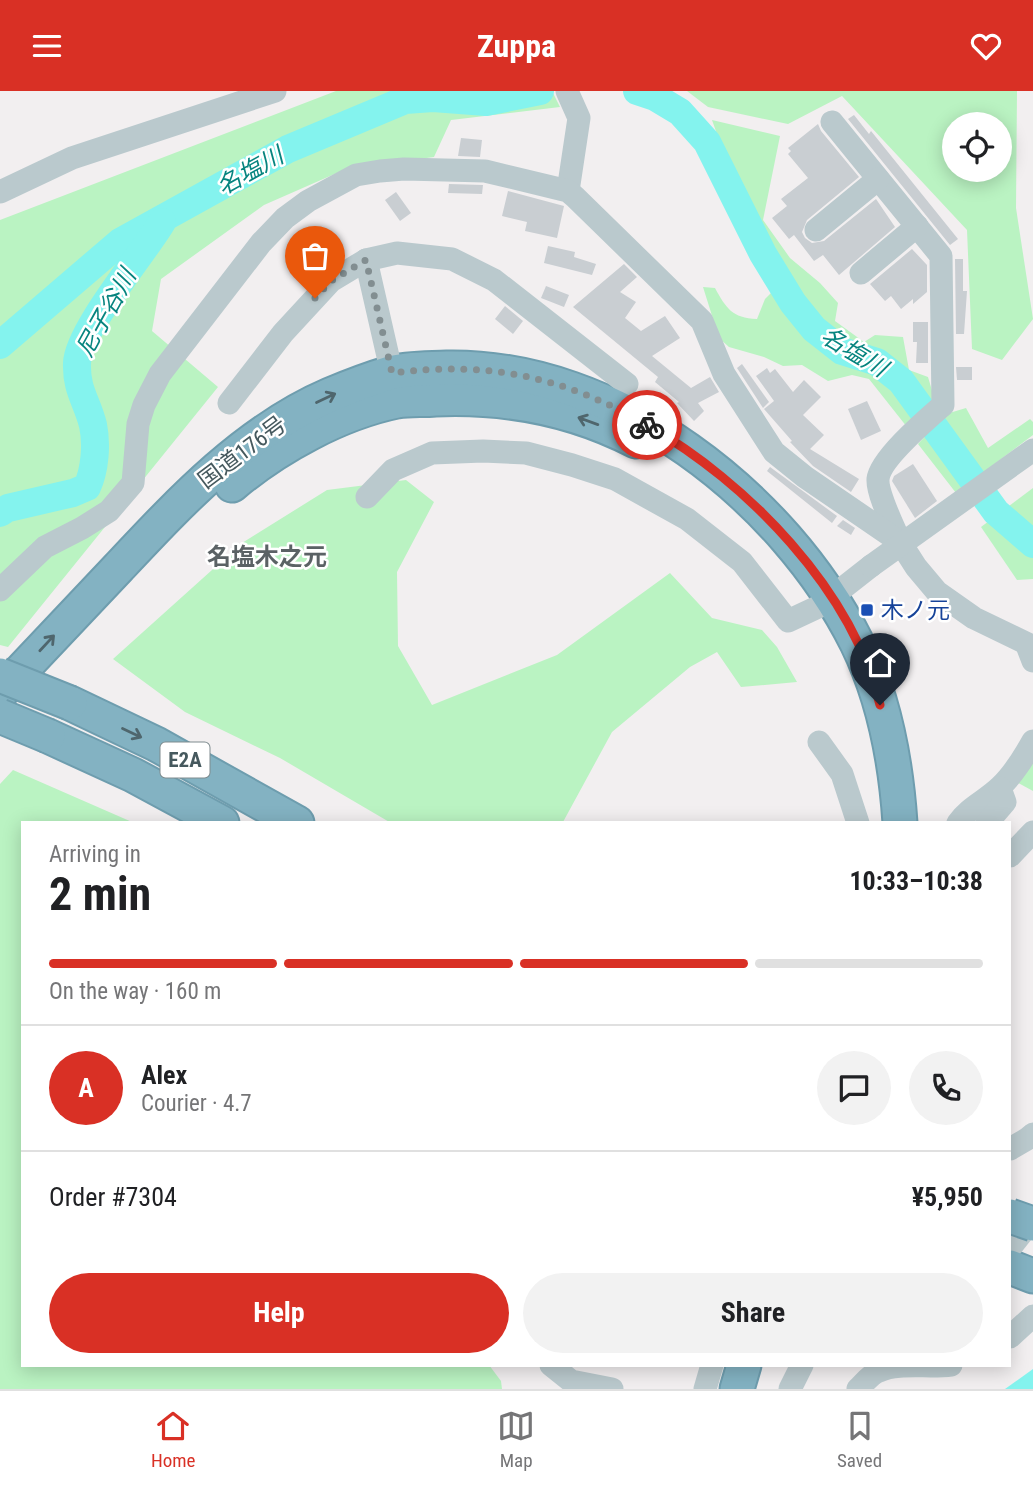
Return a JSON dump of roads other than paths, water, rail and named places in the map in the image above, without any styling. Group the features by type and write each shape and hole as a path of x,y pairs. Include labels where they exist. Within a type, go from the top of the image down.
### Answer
{"highway":[{"name":"国道176号","path":"0,725 202,511 248,472 326,424 395,387"},
{"name":"国道176号","path":"0,693 188,494 276,423 329,395 395,387 455,398 525,404 574,416 623,434 668,457 721,493 825,601 866,709 899,821"},
{"name":"E2A","path":"0,675 70,703 156,744 293,821"},
{"name":"E2A","path":"0,716 133,775 218,821"},
{"path":"1011,1216 1033,1221"},
{"path":"1011,1267 1033,1276"},
{"path":"737,1389 743,1367"}],"street":[{"path":"0,192 72,158 275,91"},
{"path":"567,91 579,118 568,191"},
{"path":"832,122 941,256 943,405 913,432 883,466 878,480 900,541 916,567 937,592 974,618 1026,643 1033,661"},
{"path":"1,589 45,547 109,511 133,483 138,424 144,405 160,374 261,243 285,218 308,201 356,176 404,169 485,171 568,191 702,321 724,374 774,451 806,477 900,541"},
{"path":"816,230 878,179"},
{"path":"861,272 917,226"},
{"path":"229,403 283,333 331,281 366,260 397,253 452,259 494,280 626,384"},
{"path":"366,260 395,387"},
{"path":"367,497 393,470 432,453 526,453 615,479 687,519 742,562 788,621 825,601 1033,450"},
{"path":"960,821 1000,787 1024,758 1033,741"},
{"path":"819,742 842,774 857,821"},
{"path":"989,821 1005,802 1000,787"},
{"path":"1011,855 1033,832"},
{"path":"1011,1148 1033,1133"},
{"path":"1011,1247 1033,1221"},
{"path":"1011,1336 1033,1316"},
{"path":"554,1367 571,1381 612,1389"},
{"path":"705,1389 711,1367"},
{"path":"790,1389 801,1367"},
{"path":"858,1389 877,1371 892,1367 938,1367"}],"water":[{"path":"1033,1369 1033,1389 1005,1389"}],"waterway":[{"name":"名塩川","path":"0,345 120,242 288,149 405,100 433,98 486,102 540,91"},
{"name":"名塩川","path":"637,91 655,97 680,112 707,142 763,254 793,303 814,329 842,351 877,362 901,381 996,512 1033,544"},
{"name":"尼子谷川","path":"0,513 8,508 73,493 87,487 95,457 95,440 93,425 78,381 77,363 80,349 99,313 162,222"}],"place":[{"name":"木ノ元","path":"867,610"}],"district":[{"name":"名塩木之元","path":"267,557"}]}
